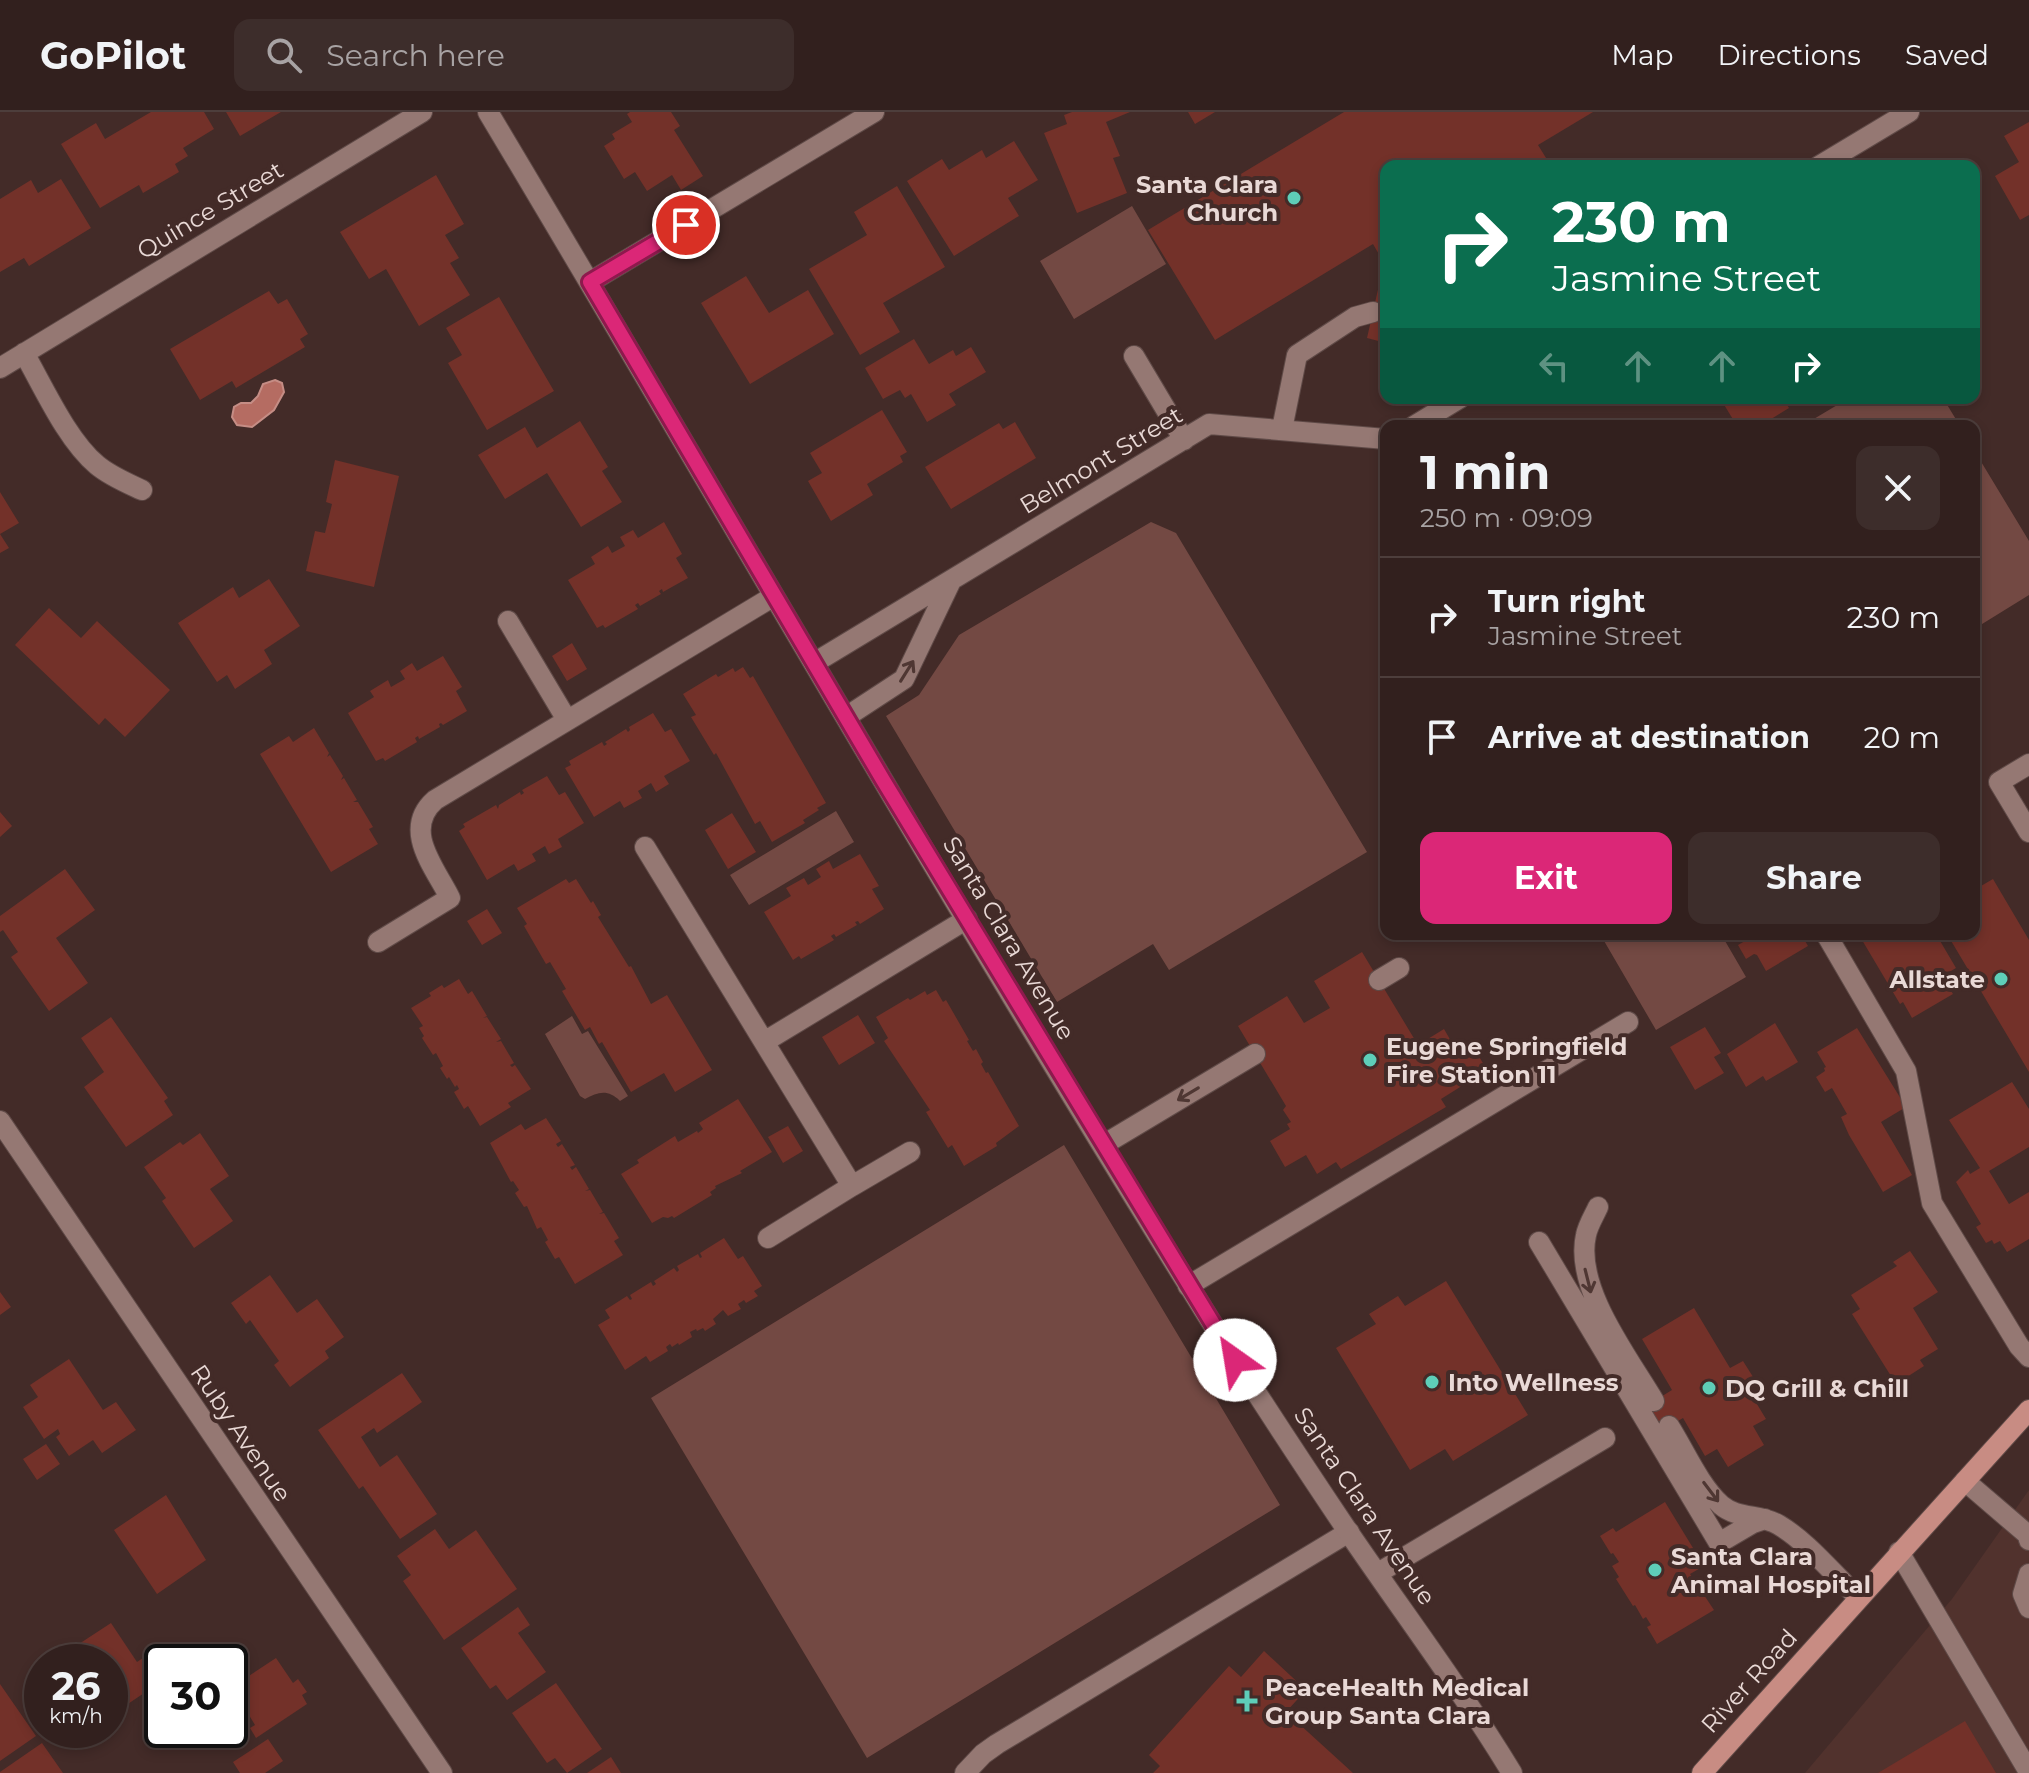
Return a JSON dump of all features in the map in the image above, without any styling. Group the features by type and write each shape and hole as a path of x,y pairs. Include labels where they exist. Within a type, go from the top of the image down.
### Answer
{"main road":[{"name":"River Road","path":"1702,1773 2029,1410"}],"street":[{"name":"Quince Street","path":"0,368 422,112"},
{"name":"Santa Clara Avenue","path":"488,112 1188,1286 1512,1773"},
{"path":"590,282 874,112"},
{"path":"1829,160 1909,112"},
{"path":"1282,429 1297,355 1355,317 1373,312"},
{"path":"24,353 68,427 94,463 142,490"},
{"path":"1134,356 1184,440"},
{"path":"1424,420 1450,404"},
{"name":"Belmont Street","path":"814,663 1214,423 1380,438"},
{"path":"846,717 904,679 951,583"},
{"path":"378,942 450,898 423,850 421,830 429,805 774,596"},
{"path":"508,621 567,720"},
{"path":"2029,764 1999,782 2029,832"},
{"path":"645,847 852,1186"},
{"path":"764,1042 967,919"},
{"path":"1830,940 1906,1071 1927,1186 1935,1210 2019,1346 2029,1357"},
{"path":"1379,980 1399,968"},
{"path":"1188,1286 1628,1022"},
{"path":"1103,1145 1255,1054"},
{"name":"Ruby Avenue","path":"0,1121 442,1773"},
{"path":"768,1238 910,1152"},
{"path":"1598,1207 1588,1227 1584,1247 1589,1288 1654,1401"},
{"path":"1539,1242 1719,1543 1765,1519"},
{"path":"1669,1426 1721,1505 1730,1511 1765,1519 1790,1533 1858,1597"},
{"path":"1378,1573 1605,1438"},
{"path":"1965,1481 2029,1537"},
{"path":"965,1773 997,1744 1349,1532"},
{"path":"1899,1552 2029,1772"},
{"path":"2029,1574 2023,1594 2029,1608"}],"shaded area":[{"path":"1132,206 1166,264 1074,319 1040,261"},
{"path":"275,380 282,383 284,392 274,410 252,427 237,425 232,417 234,407 251,403 263,384"},
{"path":"1839,404 1947,404 1956,420 1812,420"},
{"path":"1980,460 2029,541 2029,595 1980,625"},
{"path":"1151,522 1176,533 1367,852 1169,970 1153,944 1057,1002 886,716 919,695 959,635"},
{"path":"836,811 854,842 749,905 730,875"},
{"path":"1604,940 1724,940 1746,977 1656,1030"},
{"path":"572,1016 582,1034 588,1031 628,1096 620,1101 607,1093 585,1099 580,1096 545,1034"},
{"path":"1064,1145 1280,1505 867,1758 651,1398"},
{"path":"2029,1490 2029,1773 1805,1773 1952,1599"}],"building":[{"path":"151,112 204,112 214,129 183,148 188,156 175,164 179,172 143,193 139,185 100,208 61,144 96,123 105,139"},
{"path":"226,112 281,112 240,136"},
{"path":"671,112 680,126 674,130 703,176 681,190 672,175 647,191 635,172 624,179 604,146 615,139 612,134 632,122 627,114"},
{"path":"1072,112 1130,112 1106,122 1120,156 1113,158 1127,193 1077,213 1044,133 1067,124 1064,115"},
{"path":"1188,112 1215,112 1195,124"},
{"name":"Santa Clara Church","path":"1344,112 1593,112 1538,145 1547,160 1380,160 1380,256 1373,244 1215,340 1148,230"},
{"path":"2029,122 2029,215 2020,220 1995,176 2019,162 2004,136"},
{"path":"1014,141 1038,180 1008,198 1019,216 954,256 907,181 942,159 949,170 982,150 986,158"},
{"path":"436,175 464,224 445,235 459,258 450,263 470,295 419,326 386,269 369,279 340,232"},
{"path":"61,179 91,228 29,266 24,258 0,272 0,199 31,180 38,193"},
{"path":"897,186 945,267 883,303 900,332 860,355 809,269 867,235 854,212"},
{"path":"746,276 769,313 808,290 834,334 750,384 701,303"},
{"name":"Santa Clara Church","path":"1380,281 1380,341 1367,338"},
{"path":"269,291 278,304 287,299 308,334 300,339 305,347 236,388 232,381 200,400 170,349"},
{"path":"499,297 554,391 487,430 448,363 462,355 446,328"},
{"path":"914,339 929,364 953,350 956,356 971,347 986,372 949,394 956,405 927,422 911,394 905,398 900,390 883,399 865,368"},
{"path":"1724,404 1787,404 1789,408 1770,420 1733,420"},
{"path":"882,410 907,452 900,456 903,462 867,484 873,495 831,521 808,481 822,473 810,453"},
{"path":"580,421 608,467 602,471 622,502 581,527 547,473 505,499 478,455 525,427 537,448"},
{"path":"1015,422 1036,458 951,509 925,467 999,423 1003,429"},
{"path":"335,460 399,476 374,587 306,571 315,531 325,533 332,504 326,502"},
{"path":"0,492 19,523 0,534"},
{"path":"664,522 682,554 676,558 688,578 663,592 662,589 659,591 661,594 640,606 638,603 635,605 638,609 605,628 603,625 597,628 568,580 595,564 591,557 608,546 612,553 625,546 620,537 633,530 638,538"},
{"path":"0,534 9,548 0,553"},
{"path":"269,579 300,626 264,650 272,664 235,689 227,675 217,682 178,623 233,587 239,598"},
{"path":"49,608 81,638 97,621 170,690 125,737 105,718 99,725 15,645"},
{"path":"572,643 587,669 567,681 552,656"},
{"path":"443,656 462,687 456,691 467,711 443,725 439,724 440,727 419,739 418,736 415,738 417,742 385,761 383,758 376,761 348,713 374,697 370,691 388,680 391,687 405,679 400,671 412,663 417,671"},
{"path":"743,667 750,678 753,676 826,803 803,820 805,823 772,842 760,821 755,824 716,753 714,755 691,717 696,715 683,694 716,674 718,677 733,668 735,672"},
{"path":"653,713 665,732 671,729 690,761 664,776 669,784 656,792 651,783 638,791 642,798 624,808 620,801 594,817 565,768 571,765 569,761 602,742 604,746 607,744 605,742 626,729 628,732 629,727"},
{"path":"314,728 329,753 327,757 330,755 343,776 341,780 344,778 357,800 353,802 358,802 373,827 369,829 378,844 331,872 260,754 289,736 293,742"},
{"path":"547,776 559,795 565,792 584,823 558,839 562,847 549,854 545,846 532,854 536,861 518,871 514,864 487,880 459,831 465,827 463,824 496,805 498,809 499,805 520,792 521,795 524,793 522,790"},
{"path":"0,812 12,826 0,837"},
{"path":"732,813 756,852 728,869 705,830"},
{"path":"860,854 879,886 872,889 884,909 860,924 855,922 857,925 836,937 834,934 831,936 834,940 801,959 799,956 793,960 764,912 791,896 786,888 804,878 808,885 821,877 816,869 829,861 833,869"},
{"path":"65,869 95,910 56,938 88,983 49,1011 11,957 18,952 3,930 0,932 0,916"},
{"path":"566,879 569,883 576,879 591,903 593,901 601,915 598,917 631,966 651,1004 667,995 712,1070 675,1092 664,1073 631,1092 602,1042 599,1044 590,1027 585,1030 562,991 566,989 550,962 546,964 517,908"},
{"name":"Allstate","path":"1993,879 2029,940 2029,1072 1951,940 1980,940 1980,887"},
{"path":"487,909 502,933 482,945 467,921"},
{"path":"1804,940 1808,946 1766,971 1757,955 1746,959 1738,945 1745,941"},
{"path":"1862,940 1940,940 1956,968 1943,978 1953,994 1912,1018 1903,1002 1900,1004"},
{"name":"Eugene Springfield Fire Station 11","path":"1362,952 1418,1045 1444,1029 1459,1055 1473,1046 1484,1065 1470,1073 1473,1079 1441,1099 1446,1107 1341,1169 1336,1162 1317,1174 1306,1155 1285,1167 1270,1141 1290,1129 1287,1124 1291,1122 1283,1110 1286,1106 1238,1026 1287,996 1304,1023 1330,1008 1314,981"},
{"path":"459,979 468,994 472,991 487,1016 483,1018 487,1017 501,1039 496,1042 501,1041 514,1063 510,1065 515,1065 531,1089 508,1103 511,1107 480,1126 468,1106 464,1109 454,1092 459,1089 457,1085 455,1087 449,1077 447,1079 436,1053 433,1055 422,1038 424,1036 419,1028 423,1026 411,1008 442,985 444,988"},
{"path":"936,990 943,1002 946,1000 973,1051 976,1049 986,1073 1019,1126 996,1143 997,1146 964,1166 952,1145 948,1148 926,1112 930,1110 884,1041 888,1038 876,1017 908,998 910,1000 925,991 927,995"},
{"path":"858,1015 875,1043 839,1065 822,1037"},
{"path":"111,1017 168,1098 164,1101 173,1115 126,1147 84,1087 104,1072 81,1038"},
{"path":"1775,1023 1798,1062 1766,1081 1763,1076 1746,1087 1727,1054"},
{"path":"1705,1027 1721,1053 1714,1057 1724,1073 1695,1090 1670,1047"},
{"path":"1857,1028 1906,1107 1881,1122 1912,1175 1883,1192 1849,1135 1841,1117 1847,1114 1832,1088 1825,1092 1816,1077 1826,1067 1817,1052"},
{"path":"2012,1082 2029,1109 2029,1147 1989,1171 2009,1204 2029,1192 2029,1239 2007,1252 2000,1241 1986,1243 1976,1227 1981,1224 1956,1182 1968,1170 1970,1174 1980,1168 1949,1120"},
{"path":"738,1099 772,1152 740,1171 742,1173 715,1186 710,1192 712,1195 674,1218 663,1217 652,1223 621,1174 675,1136 678,1142 698,1133 703,1129 699,1123"},
{"path":"546,1118 561,1141 556,1144 558,1147 562,1144 575,1165 570,1167 572,1170 576,1167 589,1189 585,1191 590,1190 603,1212 599,1214 604,1213 619,1238 614,1241 623,1255 575,1284 559,1257 555,1259 541,1227 537,1229 527,1206 524,1207 515,1193 519,1190 511,1182 490,1143 521,1124 525,1130"},
{"path":"788,1126 803,1151 783,1163 768,1137"},
{"path":"200,1133 229,1176 210,1189 233,1221 194,1248 162,1201 166,1198 144,1167 180,1142 183,1145"},
{"path":"724,1238 738,1259 743,1256 762,1286 754,1291 758,1296 738,1304 741,1309 728,1316 723,1310 713,1319 716,1324 705,1331 703,1328 690,1332 692,1337 679,1345 672,1347 670,1344 666,1347 668,1351 650,1362 646,1356 625,1370 598,1325 610,1318 605,1310 627,1296 632,1299 630,1295 651,1282 653,1286 656,1284 654,1281 674,1268 677,1272 677,1266 698,1254 702,1257 700,1253"},
{"path":"1910,1251 1938,1292 1913,1308 1938,1349 1920,1360 1924,1366 1896,1384 1852,1314 1860,1309 1851,1295 1897,1266 1893,1262"},
{"path":"270,1275 297,1313 317,1299 344,1337 325,1351 329,1358 290,1387 274,1365 279,1361 250,1320 246,1324 231,1303"},
{"name":"Into Wellness","path":"1446,1281 1528,1415 1453,1461 1445,1449 1410,1470 1336,1348 1376,1324 1369,1314 1398,1296 1405,1306"},
{"path":"0,1292 11,1307 0,1315"},
{"name":"DQ Grill & Chill","path":"1694,1308 1730,1368 1743,1361 1755,1380 1746,1386 1766,1419 1753,1426 1764,1445 1728,1467 1717,1449 1705,1456 1683,1418 1661,1431 1646,1406 1672,1390 1642,1339"},
{"path":"69,1359 103,1410 116,1402 136,1430 102,1453 93,1440 69,1456 56,1437 60,1434 58,1429 44,1439 23,1407 38,1397 30,1385"},
{"path":"402,1373 422,1402 377,1433 374,1428 361,1437 380,1467 397,1455 437,1514 400,1539 363,1486 359,1489 318,1430"},
{"path":"46,1444 60,1464 37,1480 23,1459"},
{"path":"166,1495 206,1560 157,1594 114,1530"},
{"name":"Santa Clara Animal Hospital","path":"1665,1502 1704,1566 1690,1574 1714,1610 1657,1644 1647,1627 1651,1625 1646,1617 1643,1619 1616,1579 1619,1577 1612,1566 1619,1562 1600,1536 1613,1528 1616,1532"},
{"path":"435,1529 449,1549 476,1530 517,1589 444,1640 403,1581 411,1575 397,1556"},
{"path":"518,1607 530,1625 518,1633 546,1672 507,1700 496,1685 490,1689 461,1648"},
{"path":"111,1623 125,1644 79,1644"},
{"path":"128,1648 137,1662 144,1657 144,1693 128,1704"},
{"name":"PeaceHealth Medical Group Santa Clara","path":"1264,1651 1306,1690 1286,1712 1353,1773 1153,1773 1160,1766 1149,1755 1229,1666 1241,1677"},
{"path":"276,1658 293,1683 298,1679 307,1692 302,1695 307,1704 256,1738 250,1728 255,1725 248,1713 248,1676"},
{"path":"556,1683 602,1749 567,1773 555,1758 547,1763 512,1713"},
{"path":"0,1684 24,1719 24,1744 0,1761"},
{"path":"1965,1721 1996,1773 1878,1773"},
{"path":"268,1739 283,1761 265,1773 240,1773 233,1762"},
{"path":"35,1748 46,1748 63,1773 0,1773"},
{"path":"611,1757 621,1773 587,1773"}],"place":[{"name":"Santa Clara Church","path":"1294,198"},
{"name":"Allstate","path":"2001,979"},
{"name":"Eugene Springfield Fire Station 11","path":"1370,1060"},
{"name":"Into Wellness","path":"1432,1382"},
{"name":"DQ Grill & Chill","path":"1709,1388"},
{"name":"Santa Clara Animal Hospital","path":"1655,1570"},
{"name":"PeaceHealth Medical Group Santa Clara","path":"1247,1701"}],"route":[{"path":"686,225 590,282 883,780 1235,1360"}]}
